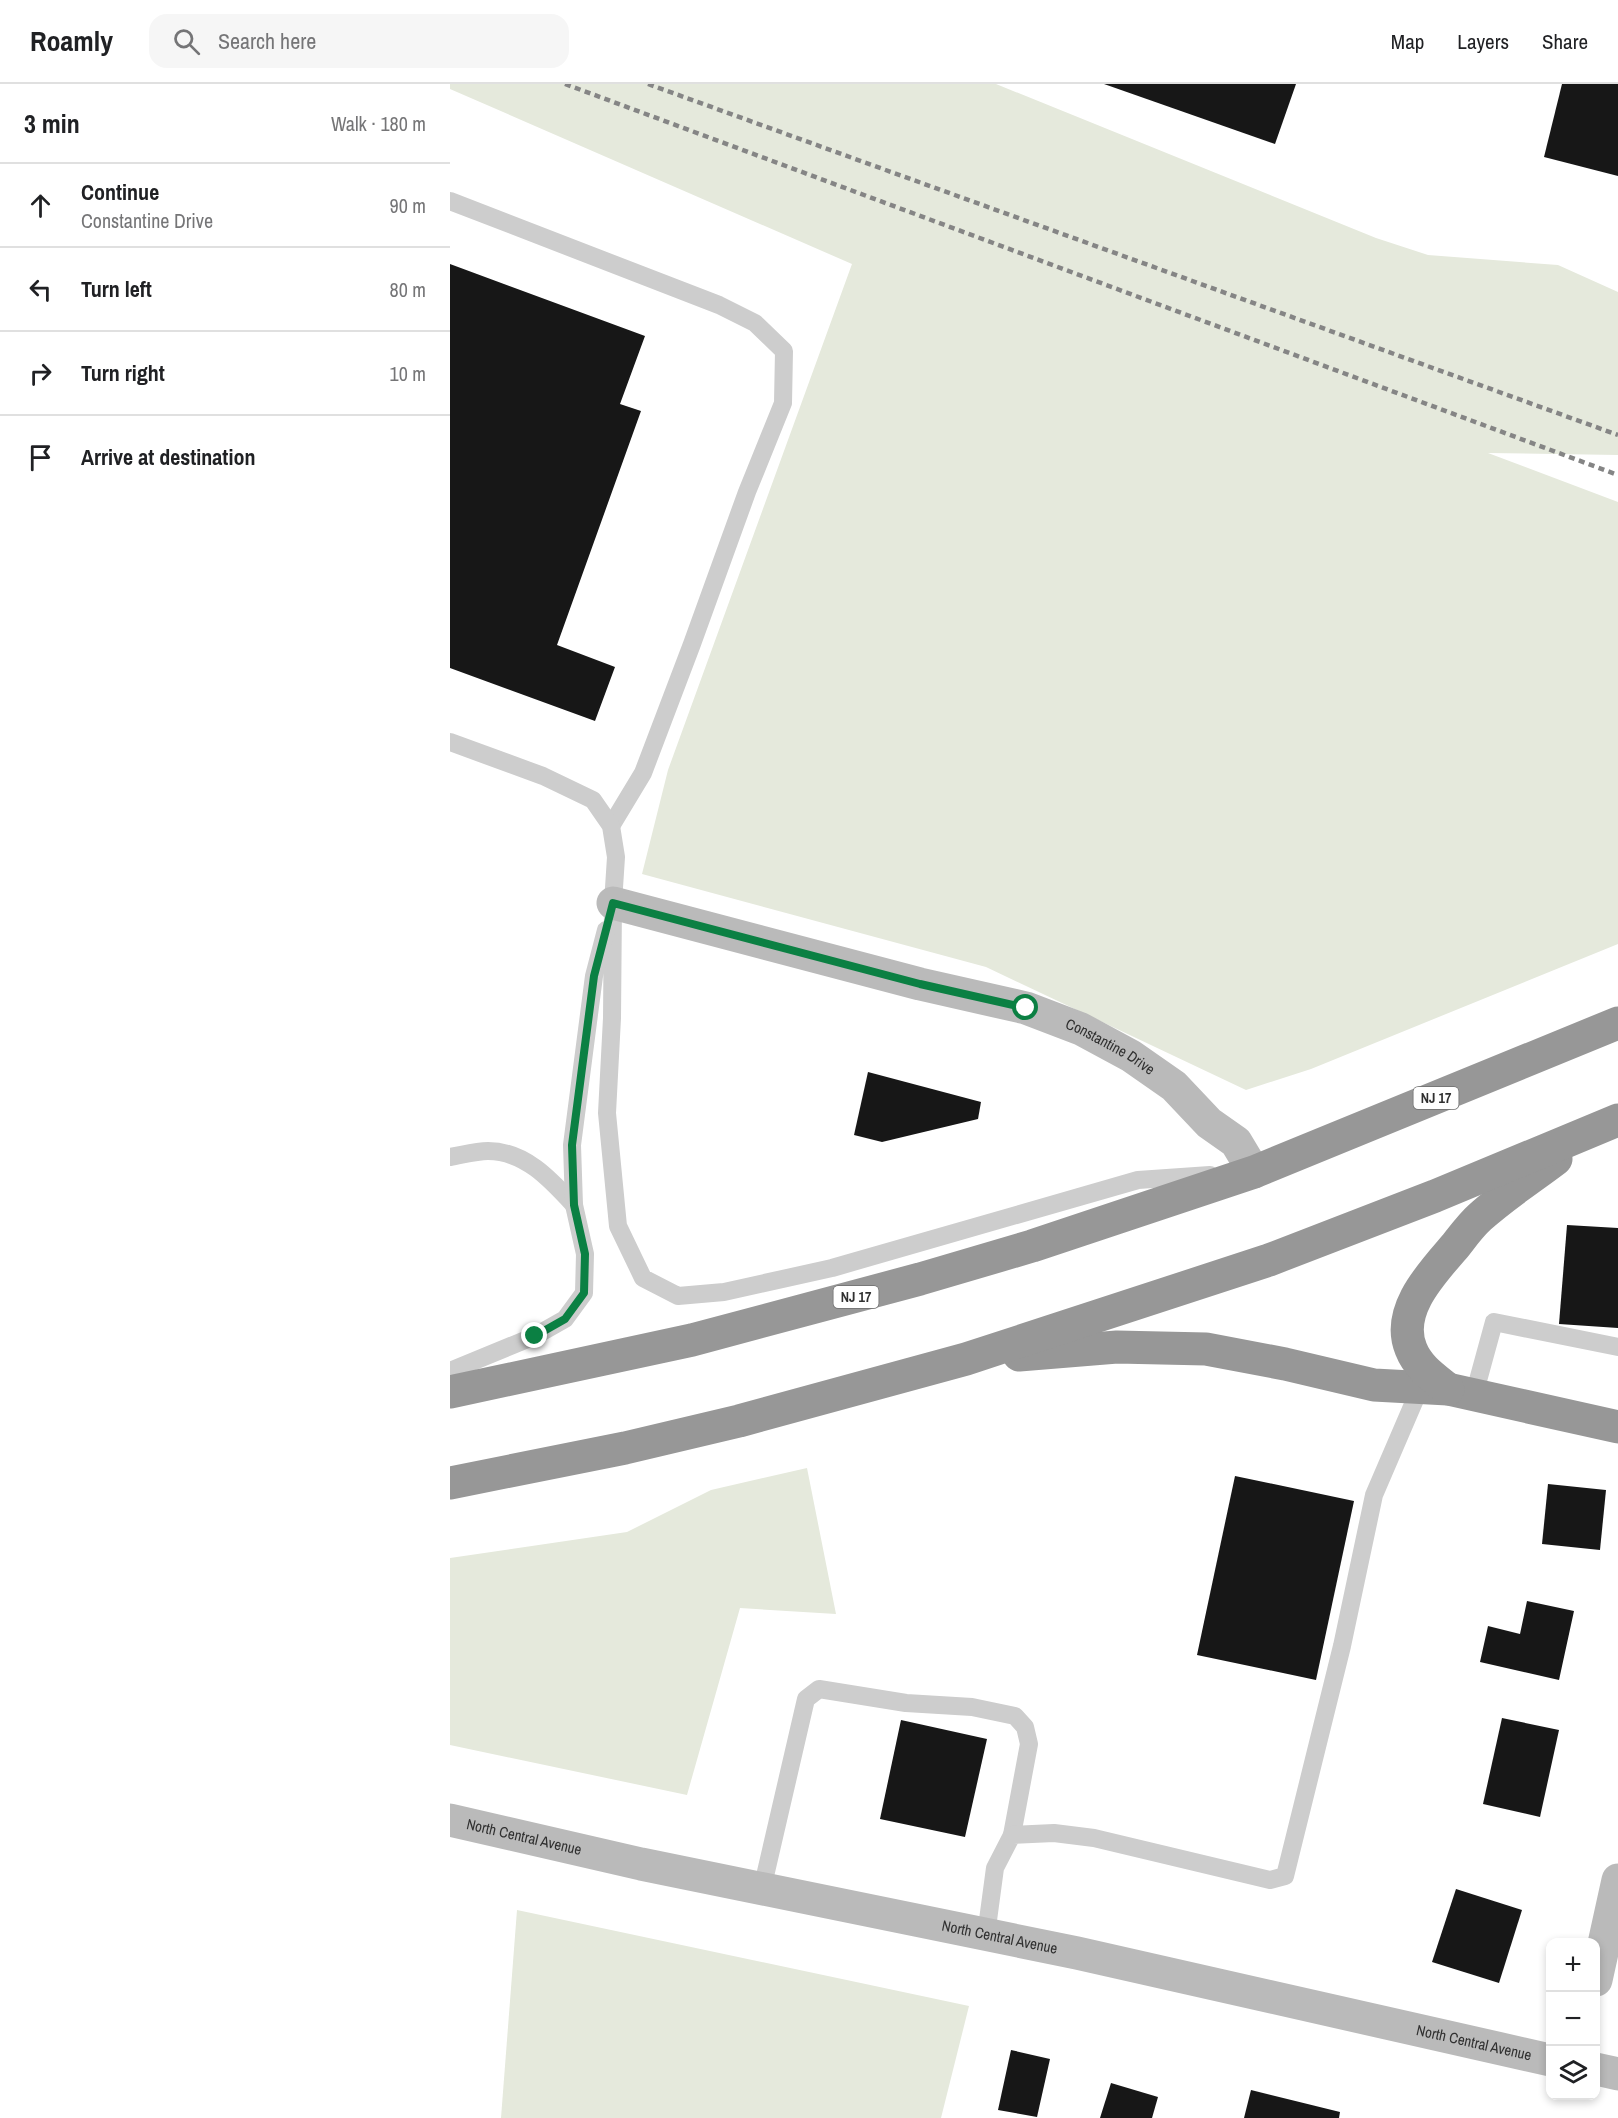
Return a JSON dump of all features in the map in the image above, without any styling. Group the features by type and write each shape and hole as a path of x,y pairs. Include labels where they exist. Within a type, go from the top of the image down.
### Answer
{"highway":[{"name":"NJ 17","path":"450,1392 692,1340 920,1279 1110,1221 1254,1173 1618,1023"},
{"path":"450,1483 625,1448 966,1359 1269,1260 1435,1196 1606,1125"},
{"path":"1447,1391 1422,1368 1410,1348 1408,1329 1410,1314 1417,1296 1428,1278 1479,1218 1606,1125"},
{"path":"966,1359 1117,1347 1206,1349 1285,1364 1374,1385 1447,1391 1618,1427"}],"main road":[{"name":"Constantine Drive","path":"613,903 920,984 1026,1008 1081,1029 1131,1056 1174,1086 1209,1123 1236,1142 1254,1173"},
{"name":"North Central Avenue","path":"450,1820 641,1864 1100,1959 1546,2059"},
{"path":"1600,1962 1618,1880"},
{"path":"1600,2070 1618,2074"}],"lane":[{"path":"450,201 719,305 755,323 784,351 783,403 747,492 642,773 611,826"},
{"path":"450,742 543,776 593,800 611,826 616,856 607,1113 618,1226 643,1278 678,1296 724,1292 832,1268 1138,1180 1254,1173"},
{"path":"450,1371 535,1336 565,1319 584,1293 585,1254 574,1205 572,1145 594,976 613,903"},
{"path":"450,1157 488,1151 514,1156 546,1174 574,1205"},
{"path":"1012,1835 1054,1833 1095,1838 1270,1880 1285,1876 1342,1646 1374,1495 1494,1322 1618,1347"},
{"path":"762,1888 806,1700 819,1689 906,1703 972,1707 1015,1716 1025,1727 1029,1744 1012,1835 995,1868 986,1935"}],"shaded area":[{"path":"450,84 996,84 1376,238 1428,255 1558,265 1618,292 1618,455 1488,453 1618,502 1618,944 1311,1069 1246,1090 986,967 642,874 668,770 852,264 450,89"},
{"path":"807,1468 836,1614 740,1608 687,1795 450,1745 450,1558 627,1532 711,1490"},
{"path":"517,1910 969,2006 941,2118 501,2118"}],"building":[{"path":"1104,84 1296,84 1275,144"},
{"path":"1562,84 1618,84 1618,176 1544,157"},
{"path":"450,264 645,336 620,404 641,411 557,645 615,667 595,721 450,668"},
{"path":"868,1072 981,1102 978,1119 882,1142 854,1135"},
{"path":"1567,1225 1618,1228 1618,1328 1559,1324"},
{"path":"1235,1476 1354,1501 1316,1680 1197,1655"},
{"path":"1548,1484 1606,1490 1600,1550 1542,1544"},
{"path":"1527,1601 1574,1611 1559,1680 1480,1662 1488,1626 1520,1634"},
{"path":"1502,1718 1559,1730 1540,1817 1483,1804"},
{"path":"901,1720 987,1739 965,1837 880,1819"},
{"path":"1456,1889 1522,1910 1499,1983 1432,1962"},
{"path":"1011,2050 1050,2059 1037,2117 998,2110"},
{"path":"1111,2083 1158,2097 1152,2118 1100,2118"},
{"path":"1251,2090 1340,2112 1339,2118 1244,2118"}],"railway":[{"path":"565,84 1618,475"},
{"path":"648,84 1618,435"}],"route":[{"path":"535,1336 565,1319 584,1293 585,1254 574,1205 572,1145 594,976 613,903 920,984 1026,1008"}]}
